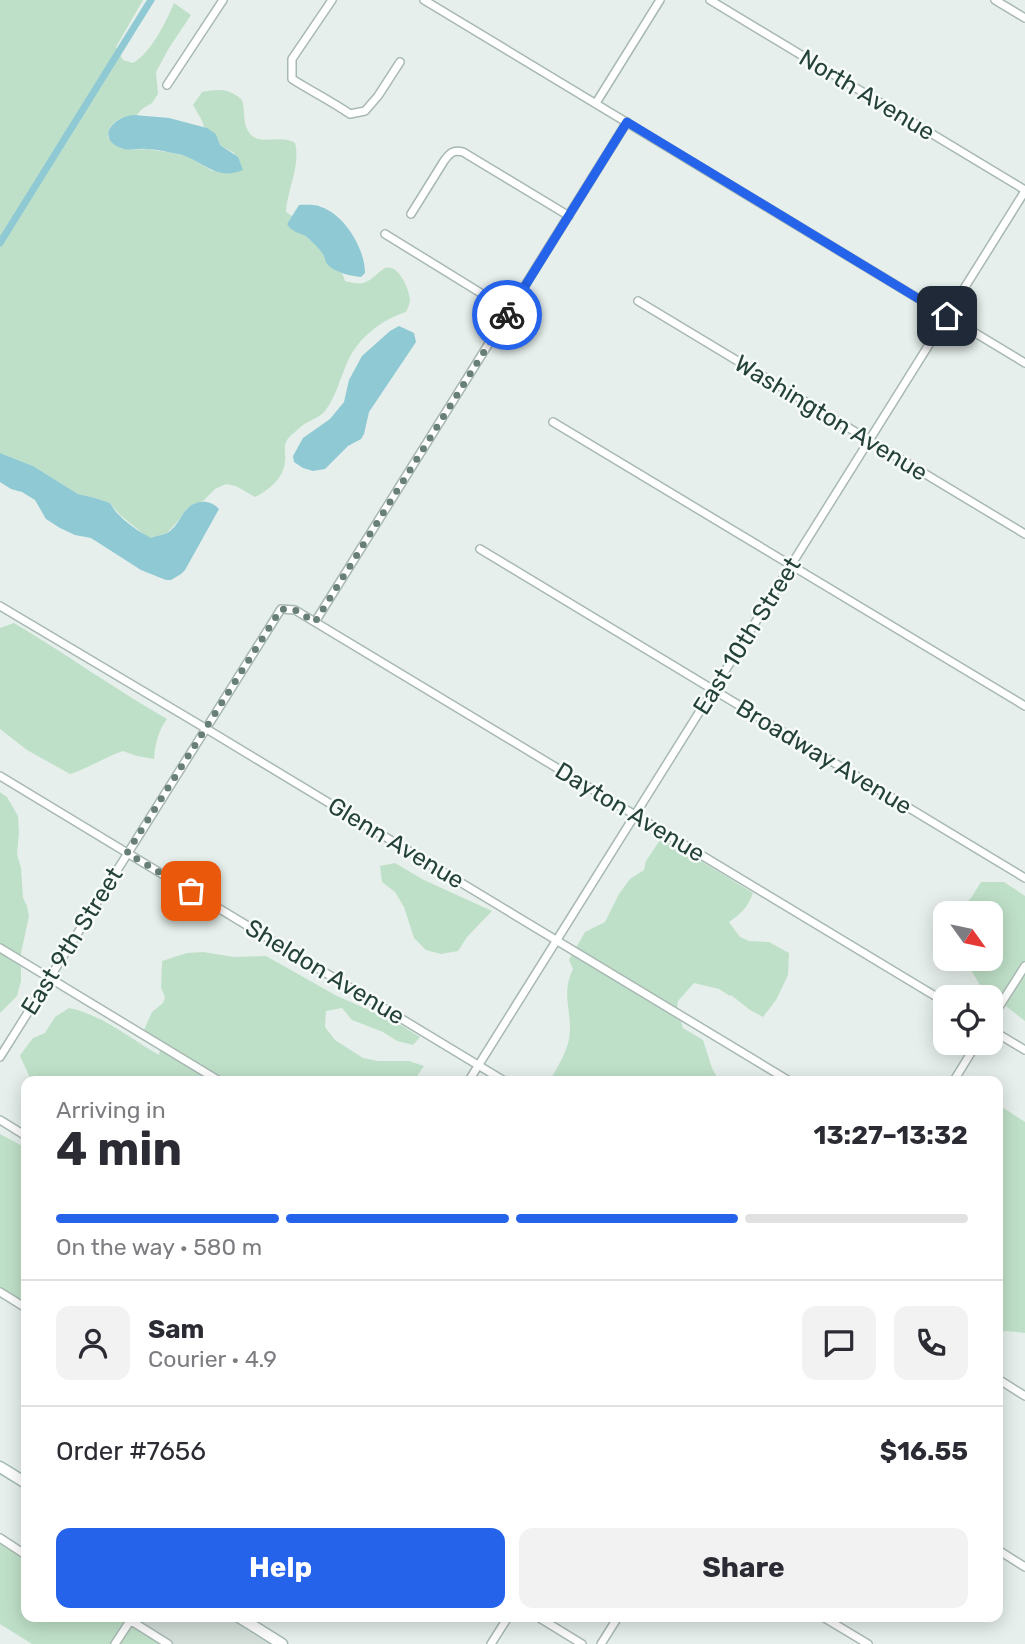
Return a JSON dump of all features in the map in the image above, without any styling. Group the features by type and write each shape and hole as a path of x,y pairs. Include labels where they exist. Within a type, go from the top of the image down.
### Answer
{"main road":[{"path":"0,1467 21,1480"},
{"path":"247,1622 282,1644"}],"street":[{"path":"167,85 223,0"},
{"path":"332,0 292,59 292,79 350,114 365,111 400,62"},
{"path":"424,0 1025,362"},
{"path":"596,103 660,0"},
{"name":"North Avenue","path":"710,0 1025,190"},
{"path":"995,0 1025,18"},
{"path":"315,622 627,122"},
{"path":"411,214 449,154 457,151 463,152 569,216"},
{"name":"East 10th Street","path":"472,1076 1025,190"},
{"path":"385,234 510,311"},
{"name":"Washington Avenue","path":"638,301 1025,534"},
{"path":"553,422 1025,706"},
{"name":"Broadway Avenue","path":"480,549 1025,878"},
{"name":"Glenn Avenue","path":"0,606 781,1076"},
{"name":"East 9th Street","path":"0,1057 281,609 295,610 315,622"},
{"name":"Dayton Avenue","path":"315,622 933,995"},
{"name":"Sheldon Avenue","path":"0,776 496,1076"},
{"path":"0,948 211,1076"},
{"path":"1003,1001 1025,966"},
{"path":"1003,1037 1025,1050"},
{"path":"957,1076 970,1055"},
{"path":"0,1120 21,1133"},
{"path":"0,1292 21,1305"},
{"path":"1003,1382 1025,1396"},
{"path":"0,1538 21,1552"},
{"path":"1003,1553 1025,1567"},
{"path":"115,1644 127,1622"},
{"path":"135,1622 168,1644"},
{"path":"491,1644 505,1622"},
{"path":"546,1622 582,1644"},
{"path":"601,1644 615,1622"},
{"path":"832,1622 869,1644"}],"shaded area":[{"path":"241,1622 276,1644 160,1644 129,1624"}],"green space":[{"path":"0,0 143,0 116,47 123,60 133,63 152,45 174,3 191,15 156,72 158,94 152,103 137,115 122,118 113,124 108,138 121,148 178,154 189,157 212,171 238,172 234,153 220,145 216,134 204,127 193,105 202,92 219,90 233,93 242,100 246,126 251,135 262,140 282,139 295,143 295,169 286,212 292,216 287,224 315,245 331,267 342,273 345,281 365,282 384,268 390,268 403,279 408,291 410,301 406,312 377,326 362,340 349,358 325,411 303,425 287,440 284,467 275,483 255,497 236,486 226,484 215,489 203,501 187,508 167,533 151,538 120,515 110,503 78,494 33,466 0,453"},
{"path":"14,623 167,719 161,728 154,759 123,751 70,774 27,750 0,729 0,628"},
{"path":"0,792 7,797 18,816 17,854 23,898 29,916 21,953 21,981 17,996 0,1013"},
{"path":"662,837 753,893 744,910 729,922 740,937 749,941 769,942 789,953 788,975 776,1000 763,1017 719,989 694,983 678,1001 677,1009 683,1028 703,1040 716,1076 552,1076 563,1057 569,1037 567,992 573,969 569,960 585,932 605,922 619,894 630,879 644,870 646,861"},
{"path":"395,863 424,880 492,911 467,937 458,951 441,954 426,950 414,938 404,907 395,892 382,882 380,866"},
{"path":"981,882 1004,882 1025,896 1025,1021 1003,1004 1003,985 980,985 972,971 1003,971 1003,901 968,901"},
{"path":"203,952 234,957 266,956 337,996 394,1021 420,1037 413,1045 397,1041 383,1032 352,1020 342,1008 326,1011 325,1027 335,1040 363,1058 409,1061 424,1066 417,1076 29,1076 20,1056 33,1038 45,1033 55,1017 69,1008 105,1021 159,1055 161,1043 143,1032 152,1012 163,1003 165,997 161,988 162,961 187,953"},
{"path":"1003,1108 1025,1122 1025,1333 1003,1331"},
{"path":"0,1134 21,1145 21,1305 0,1292"},
{"path":"0,1543 21,1556 21,1622 125,1622 160,1644 32,1644 0,1624"}],"water":[{"path":"134,115 169,118 207,128 216,134 220,145 238,157 243,170 233,173 216,172 178,154 150,149 127,150 115,145 108,135 113,124"},
{"path":"299,205 321,207 338,217 345,225 362,254 365,273 361,277 344,274 332,268 309,239 289,227 287,224"},
{"path":"399,326 414,333 416,342 369,412 361,439 348,446 325,469 313,471 294,462 293,456 303,438 330,419 344,402 349,380 362,356"},
{"path":"0,453 33,466 78,494 110,503 124,520 151,538 170,531 185,511 197,503 211,503 219,509 185,570 171,580 166,580 141,570 91,538 75,535 46,519 35,500 0,482"}],"waterway":[{"path":"0,243 151,0"}],"way so far":[{"path":"191,891 127,853 281,609 295,610 315,622 507,315"}],"route":[{"path":"507,315 627,122 947,316"}]}
